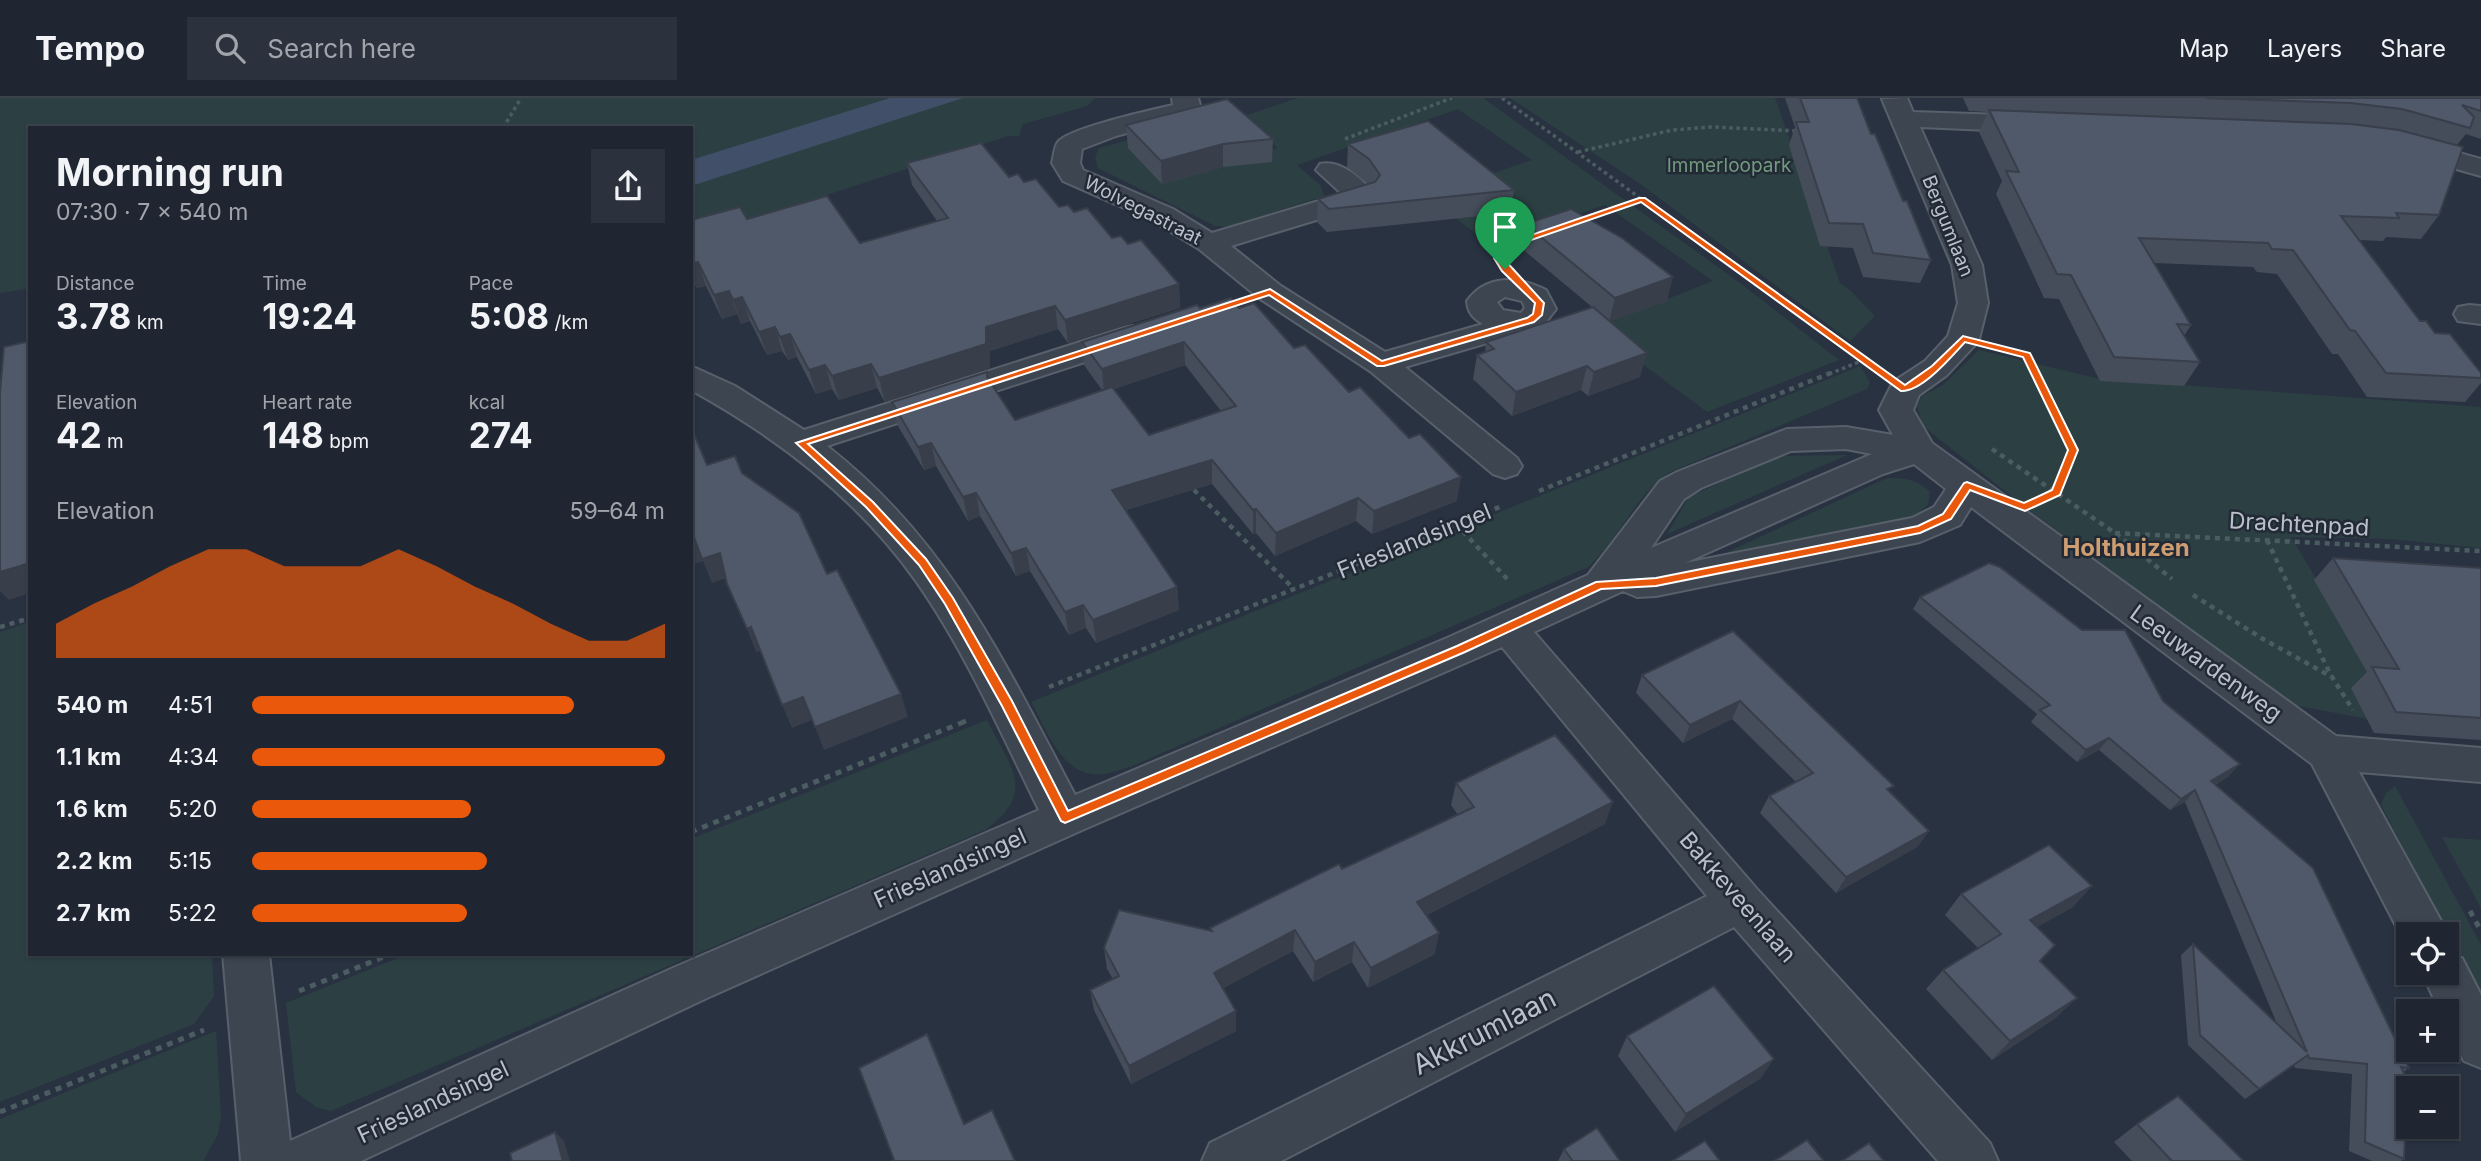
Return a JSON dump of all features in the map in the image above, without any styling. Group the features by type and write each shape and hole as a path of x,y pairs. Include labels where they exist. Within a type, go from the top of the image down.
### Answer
{"street":[{"path":"1145,98 1143,106 1147,111 1176,106"},
{"name":"Wolvegastraat","path":"1176,106 1069,145 1066,163 1073,175 1163,215 1209,243 1270,292 1381,364 1505,466"},
{"path":"1898,108 2065,125"},
{"name":"Bergumlaan","path":"1898,108 1967,265 1973,303 1963,339 1936,368 1905,389"},
{"path":"2386,142 2481,168"},
{"path":"1209,243 1362,197 1330,170"},
{"path":"1381,364 1531,320 1541,309 1539,303 1505,269"},
{"path":"1521,322 1506,322 1493,317 1483,310 1482,301 1487,293 1499,288 1527,292"},
{"path":"1231,304 1270,292"},
{"path":"801,443 1166,325"},
{"path":"693,377 739,402 801,443 869,504 922,562 949,601 1007,704 1065,818"},
{"path":"1905,389 1896,410 1919,451"},
{"name":"Frieslandsingel","path":"1600,585 1632,547 1672,491 1689,480 1787,440 1846,439 1919,451"},
{"name":"Leeuwardenweg","path":"1919,451 2327,752 2418,922"},
{"name":"Frieslandsingel","path":"304,1161 690,983 1065,818 1523,621 1871,466 1919,451"},
{"path":"1600,585 1656,582 1920,529 1947,516 1967,485"},
{"name":"Bakkeveenlaan","path":"1523,621 1740,902 1972,1161"},
{"path":"2327,752 2481,765"},
{"name":"Akkrumlaan","path":"1228,1161 1740,902"},
{"path":"246,956 267,1161"},
{"path":"2451,985 2481,1045"}],"path":[{"path":"504,126 521,98"},
{"path":"1330,170 1310,169 1304,158 1313,151 1452,98"},
{"path":"1502,98 1905,389"},
{"path":"1578,152 1672,130 1713,127 1805,131"},
{"path":"1575,222 1642,199"},
{"path":"1505,269 1499,258 1505,246 1525,238"},
{"path":"1963,339 2026,355 2073,450 2056,493 2046,498"},
{"path":"1536,492 1864,360"},
{"path":"1194,490 1294,589"},
{"name":"Frieslandsingel","path":"693,831 1510,502"},
{"path":"1456,524 1523,621"},
{"name":"Drachtenpad","path":"2115,533 2481,551"},
{"path":"2267,540 2332,677"},
{"path":"0,626 28,619"},
{"path":"0,1112 386,956"}],"green space":[{"path":"0,98 1095,98 1087,106 1023,124 1019,136 1008,136 694,238 693,126 28,126 28,288 0,293"},
{"path":"1298,98 1483,98 1740,283 1839,360 1707,412 1594,328 1713,281 1605,205 1489,244 1428,196 1532,160 1458,109 1297,165 1321,186 1324,196 1229,227 1215,226 1098,168 1095,157 1099,148 1132,139 1183,178 1277,148 1244,116"},
{"name":"Immerloopark","path":"1510,98 1775,98 1840,283 1875,316 1850,341 1639,183"},
{"path":"1979,350 2100,379 2481,407 2481,548 2390,539 2291,537 2405,726 2294,705 2025,507 1923,426 1917,406 1922,396 1943,385"},
{"path":"1860,366 1870,382 1867,389 1670,472 1647,493 1588,567 1130,767 1104,774 1090,774 1078,769 1058,751 1031,702"},
{"path":"1847,455 1667,534 1689,497 1779,456"},
{"path":"1887,478 1905,479 1920,484 1930,492 1928,505 1910,519 1721,555"},
{"path":"28,623 28,956 212,956 214,996 194,1024 0,1102 0,632"},
{"path":"987,720 1015,778 1011,803 985,830 693,955 693,838"},
{"path":"2395,786 2481,945 2481,997 2459,955 2459,922 2442,922 2381,805 2386,793"},
{"path":"2442,837 2481,840 2481,908"},
{"path":"403,956 692,956 331,1111 316,1107 296,1092 286,1003"},
{"path":"216,1031 221,1117 218,1134 203,1161 0,1161 0,1119"}],"water":[{"path":"890,98 963,98 693,185 693,159"}],"building":[{"path":"1800,98 1857,98 1903,201 1907,201 1931,260 1873,253 1863,224 1829,223 1796,122 1809,122"},
{"path":"2206,98 2481,98 2481,111 2462,105 2474,117 2470,128 2402,109 2351,103"},
{"path":"1227,99 1273,139 1223,144 1161,161 1126,125"},
{"path":"1989,110 2351,124 2399,130 2463,147 2439,215 2396,213 2399,218 2341,216 2420,321 2426,321 2435,333 2450,334 2481,373 2481,378 2386,373 2355,331 2350,330 2293,250 2272,249 2268,243 2139,238 2191,325 2177,324 2200,362 2114,357 2071,275 2057,274 2006,171 2019,172"},
{"path":"1428,121 1514,190 1329,209 1318,199 1375,182 1380,175 1369,159 1348,144"},
{"path":"981,143 1009,177 1018,174 1024,182 1036,179 1059,207 1068,205 1074,212 1087,208 1112,238 1121,236 1128,244 1141,240 1179,284 1065,320 1055,306 986,327 986,344 879,378 871,364 832,376 825,365 809,370 790,334 780,337 775,327 759,332 742,297 733,300 729,291 714,295 698,262 693,263 693,219 740,207 747,219 827,196 860,243 948,218 907,163"},
{"path":"1571,209 1622,238 1673,277 1615,298 1525,224"},
{"path":"1231,298 1239,308 1254,303 1294,348 1305,345 1349,392 1360,387 1409,438 1420,434 1461,477 1374,511 1358,498 1276,533 1256,509 1253,510 1212,460 1112,490 1177,587 1093,620 1083,605 1065,612 1026,548 1011,553 976,493 963,497 931,443 918,447 892,402 987,372 987,377 1015,420 1112,387 1149,435 1236,406 1184,342 1102,369 1082,342 1197,305 1200,308"},
{"path":"1593,307 1647,353 1594,372 1587,366 1516,392 1477,355 1494,349 1486,342"},
{"path":"28,341 28,564 0,572 0,392 4,347"},
{"path":"693,432 707,465 735,456 742,473 799,513 827,574 837,570 901,694 815,727 803,697 782,705 751,627 747,629 727,584 720,553 702,559 694,537"},
{"path":"2333,558 2481,568 2481,718 2396,712 2372,667 2399,669"},
{"path":"1989,563 2000,567 2082,630 2125,630 2163,701 2240,764 2211,781 2313,868 2396,1041 2396,1062 2406,1062 2409,1068 2401,1067 2405,1076 2396,1076 2396,1139 2405,1139 2404,1159 2365,1142 2367,1064 2309,1058 2308,1055 2259,1089 2200,1035 2193,944 2307,1052 2195,790 2181,799 2109,738 2086,750 2040,710 2050,705 1920,597"},
{"path":"1733,631 1894,786 1887,789 1929,831 1846,877 1769,796 1813,773 1740,701 1690,725 1642,675"},
{"path":"1555,735 1613,802 1417,902 1439,933 1371,968 1354,942 1315,962 1295,930 1214,973 1236,1011 1129,1066 1090,990 1119,976 1104,948 1119,910 1212,931 1210,928 1339,864 1342,869 1474,807 1456,783"},
{"path":"2049,845 2092,886 2030,920 2055,945 2040,961 2077,998 2010,1041 1943,970 2001,934 1961,894"},
{"path":"1714,986 1774,1059 1686,1114 1627,1036"},
{"path":"927,1034 964,1124 992,1110 1015,1161 891,1161 894,1160 859,1068"},
{"path":"2178,1096 2244,1161 2172,1161 2137,1124"},
{"path":"1597,1128 1620,1161 1571,1161 1564,1149"},
{"path":"555,1132 563,1161 512,1161 510,1153"},
{"path":"1807,1140 1824,1161 1774,1161"},
{"path":"1705,1141 1720,1161 1672,1161"},
{"path":"1869,1143 1884,1161 1842,1161"}],"district":[{"name":"Holthuizen","path":"2126,547"}],"route":[{"path":"1642,199 1905,389 1936,368 1963,339 2026,355 2073,450 2056,493 2025,507 1967,485 1958,503 1947,516 1920,529 1656,582 1600,585 1461,649 1065,818 1007,704 949,601 922,562 869,504 801,443 1270,292 1381,364 1531,320 1538,315 1541,309 1535,296 1527,292 1505,269 1499,258 1505,246 1642,199"}]}
